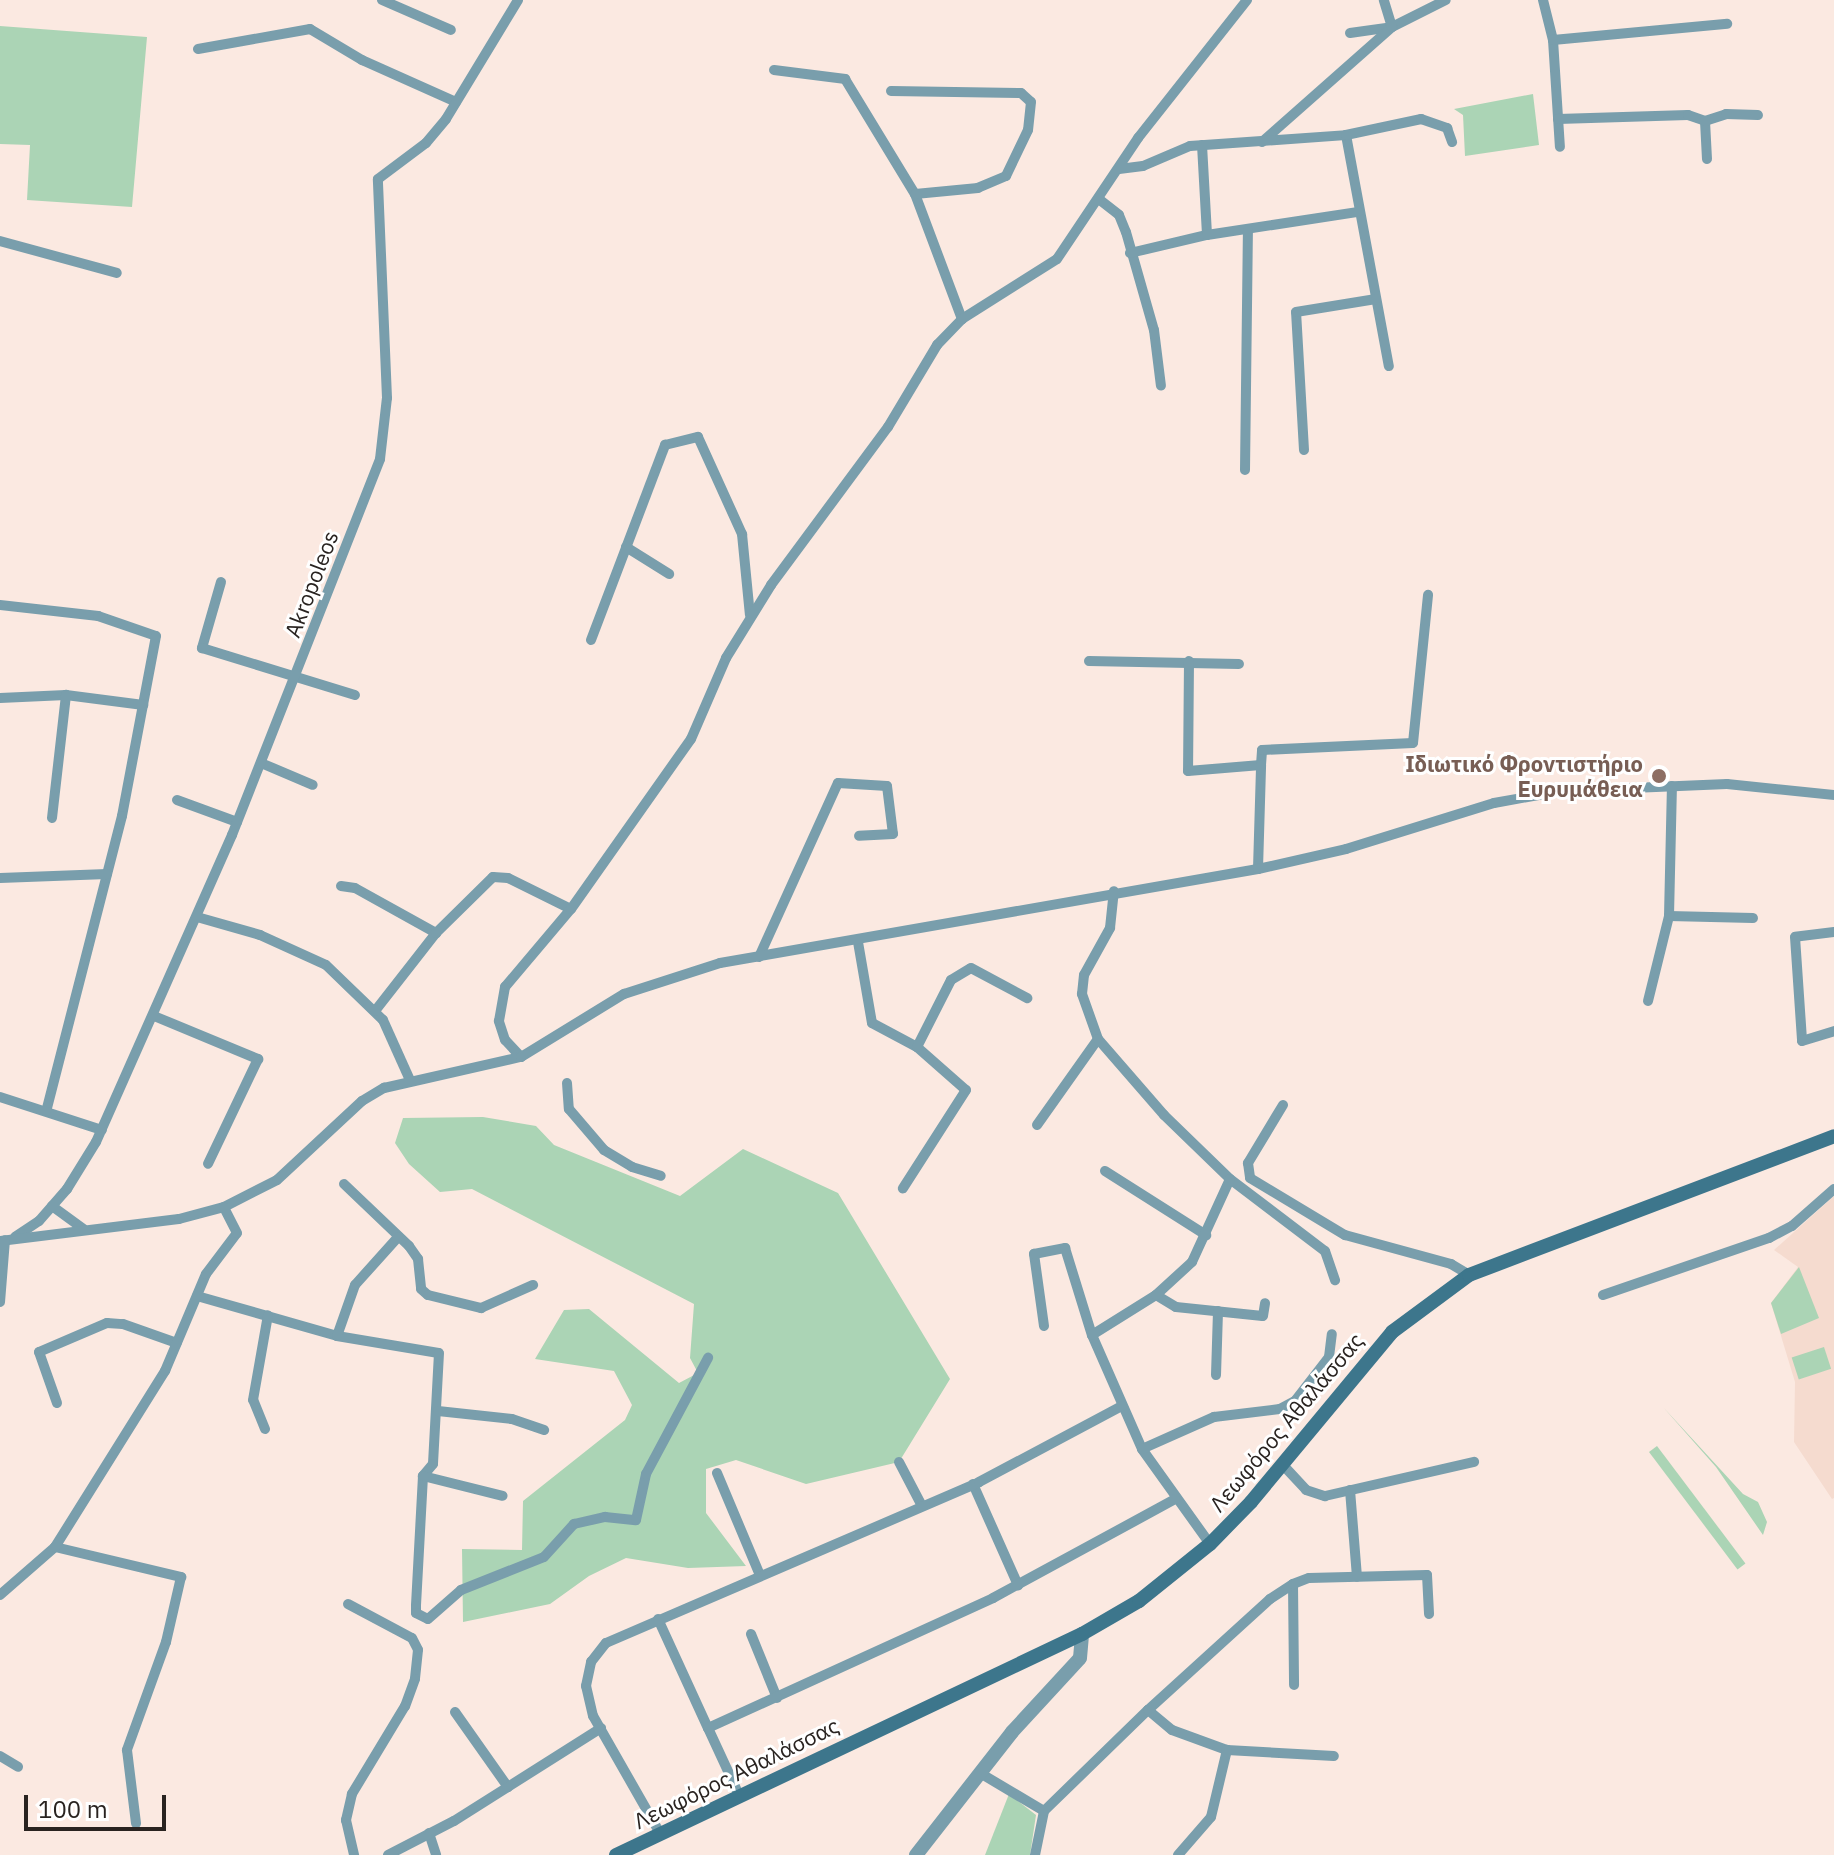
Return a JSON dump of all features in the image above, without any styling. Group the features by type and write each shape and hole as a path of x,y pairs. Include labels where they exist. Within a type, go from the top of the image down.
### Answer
{"main road":[{"name":"Λεωφόρος Αθαλάσσας","path":"616,1855 1082,1634 1139,1601 1210,1544 1283,1465 1392,1332 1469,1275 1834,1136"}],"street":[{"path":"382,0 451,30"},
{"name":"Akropoleos","path":"5,1240 39,1221 44,1210 60,1211 67,1189 102,1130 197,917 297,677 386,432 375,186 385,169 432,136 518,0"},
{"path":"521,1057 505,1040 499,1004 505,987 571,909 691,739 750,615 888,427 937,345 962,319 1057,259 1119,169 1247,0"},
{"path":"1384,0 1392,27"},
{"path":"1262,142 1392,27 1446,0"},
{"path":"1543,0 1553,40 1560,147"},
{"path":"1553,40 1727,24"},
{"path":"1350,33 1392,27"},
{"path":"198,49 310,29 362,60 456,102"},
{"path":"774,70 845,79 915,194 962,319"},
{"path":"891,91 1021,93 1031,102 1028,130 1006,176 978,188 915,194"},
{"path":"1558,119 1678,114 1705,121 1726,114 1758,115"},
{"path":"1119,169 1133,170 1202,145 1346,135 1421,119 1447,128 1452,142"},
{"path":"1705,121 1707,159"},
{"path":"1346,135 1389,366"},
{"path":"1202,145 1207,235"},
{"path":"1100,200 1119,215 1154,330 1161,386"},
{"path":"1130,253 1207,235 1358,212"},
{"path":"1245,470 1248,230"},
{"path":"0,241 117,273"},
{"path":"1304,450 1296,312 1376,299"},
{"path":"591,640 665,445 698,437 742,534 750,615"},
{"path":"626,547 669,574"},
{"path":"221,582 202,648 355,695"},
{"path":"1258,869 1262,750 1413,743 1428,595"},
{"path":"0,605 98,616 156,636 107,874 47,1108"},
{"path":"1089,661 1239,664"},
{"path":"1189,661 1188,771 1261,765"},
{"path":"0,698 66,695 143,705"},
{"path":"52,818 66,695"},
{"path":"261,763 313,785"},
{"path":"759,957 838,783 887,786 893,834 859,836"},
{"path":"0,1302 5,1240 224,1207 277,1180 362,1101 410,1080 521,1057 624,994 705,967 858,942 1114,891 1258,869 1346,849 1494,803 1586,788 1727,784 1834,795"},
{"path":"1648,1001 1669,916 1672,786"},
{"path":"177,800 237,822"},
{"path":"0,878 107,874"},
{"path":"375,1011 436,933 493,877 508,878 571,909"},
{"path":"341,886 355,888 436,933"},
{"path":"1114,891 1110,928 1084,975 1082,994 1098,1039 1164,1115 1230,1179 1325,1251 1335,1280"},
{"path":"1669,916 1753,918"},
{"path":"197,917 260,935 326,965 375,1011 410,1080"},
{"path":"1834,932 1795,937 1802,1041 1834,1031"},
{"path":"858,942 872,1023 917,1047 966,1090 903,1188"},
{"path":"917,1047 951,980 971,968 1027,998"},
{"path":"154,1016 258,1059 208,1164"},
{"path":"1037,1125 1098,1039"},
{"path":"567,1083 569,1109 604,1150 632,1167 661,1176"},
{"path":"0,1097 47,1108 102,1130"},
{"path":"1283,1105 1248,1163 1250,1178 1345,1235 1451,1264 1469,1275"},
{"path":"1105,1171 1206,1235"},
{"path":"1092,1335 1156,1295 1192,1262 1230,1179"},
{"path":"344,1184 418,1259 421,1289 428,1295 481,1308 533,1285"},
{"path":"1603,1295 1769,1238 1792,1226 1834,1189"},
{"path":"0,1595 55,1547 177,1343 206,1274 237,1233 224,1207"},
{"path":"60,1211 85,1230"},
{"path":"60,1211 64,1229"},
{"path":"39,1221 47,1233"},
{"path":"337,1336 355,1285 398,1237"},
{"path":"1044,1326 1034,1254 1065,1248 1092,1335 1142,1449 1210,1544"},
{"path":"1156,1295 1176,1307 1263,1316 1265,1303"},
{"path":"197,1296 337,1336 439,1353 433,1464 423,1476 416,1613 428,1619 461,1590 544,1557 574,1524 605,1517 636,1520 646,1474 708,1358"},
{"path":"1216,1375 1218,1311"},
{"path":"265,1429 253,1400 268,1315"},
{"path":"57,1403 39,1352 107,1323 123,1324 177,1343"},
{"path":"1142,1449 1214,1417 1280,1409 1295,1401 1329,1357 1332,1334"},
{"path":"661,1835 601,1728 586,1686 591,1662 606,1643 759,1573 973,1484 1122,1406"},
{"path":"438,1411 512,1419 544,1430"},
{"path":"899,1462 921,1504"},
{"path":"1283,1465 1306,1490 1325,1496 1474,1462"},
{"path":"717,1473 759,1573"},
{"path":"423,1476 503,1496"},
{"path":"973,1484 1018,1585"},
{"path":"1350,1490 1357,1577"},
{"path":"708,1728 1018,1585 1175,1499"},
{"path":"55,1547 181,1577 166,1642 127,1750 136,1823"},
{"path":"1035,1855 1044,1811 1148,1710 1270,1599 1293,1584 1357,1577 1427,1575 1429,1614"},
{"path":"1293,1584 1294,1685"},
{"path":"348,1604 412,1638 418,1650 415,1679 405,1706 352,1794 346,1820 354,1855"},
{"path":"658,1619 739,1795"},
{"path":"751,1634 777,1698"},
{"path":"916,1855 980,1773 1080,1658 1082,1634"},
{"path":"1148,1710 1172,1730 1227,1750 1334,1756"},
{"path":"455,1712 508,1787"},
{"path":"388,1855 508,1787 601,1728"},
{"path":"1178,1855 1211,1817 1227,1750"},
{"path":"0,1756 18,1767"},
{"path":"980,1773 1044,1811"},
{"path":"429,1833 436,1855"}],"shaded area":[{"path":"1834,1196 1832,1499 1794,1442 1795,1382 1771,1303 1798,1267 1774,1250"}],"green space":[{"path":"0,26 147,37 132,207 27,200 30,145 0,144"},
{"path":"1533,94 1539,145 1465,156 1463,115 1454,109"},
{"path":"483,1117 536,1126 554,1145 680,1196 743,1149 838,1193 950,1379 899,1462 806,1484 736,1460 706,1469 706,1513 746,1566 688,1568 626,1558 589,1576 550,1604 463,1622 462,1549 522,1550 523,1501 625,1420 632,1405 614,1371 535,1359 564,1310 589,1309 679,1383 698,1373 690,1358 694,1304 472,1189 440,1192 409,1164 395,1143 403,1118"},
{"path":"1799,1267 1819,1318 1781,1334 1771,1303"},
{"path":"1824,1347 1831,1369 1799,1379 1792,1358"},
{"path":"1663,1407 1743,1494 1758,1502 1767,1522 1763,1535 1716,1467"},
{"path":"1657,1446 1745,1563 1737,1569 1649,1452"},
{"path":"1009,1794 1036,1815 1030,1855 985,1855"}],"place":[{"name":"Ιδιωτικό Φροντιστήριο Ευρυμάθεια","path":"1659,776"}]}
